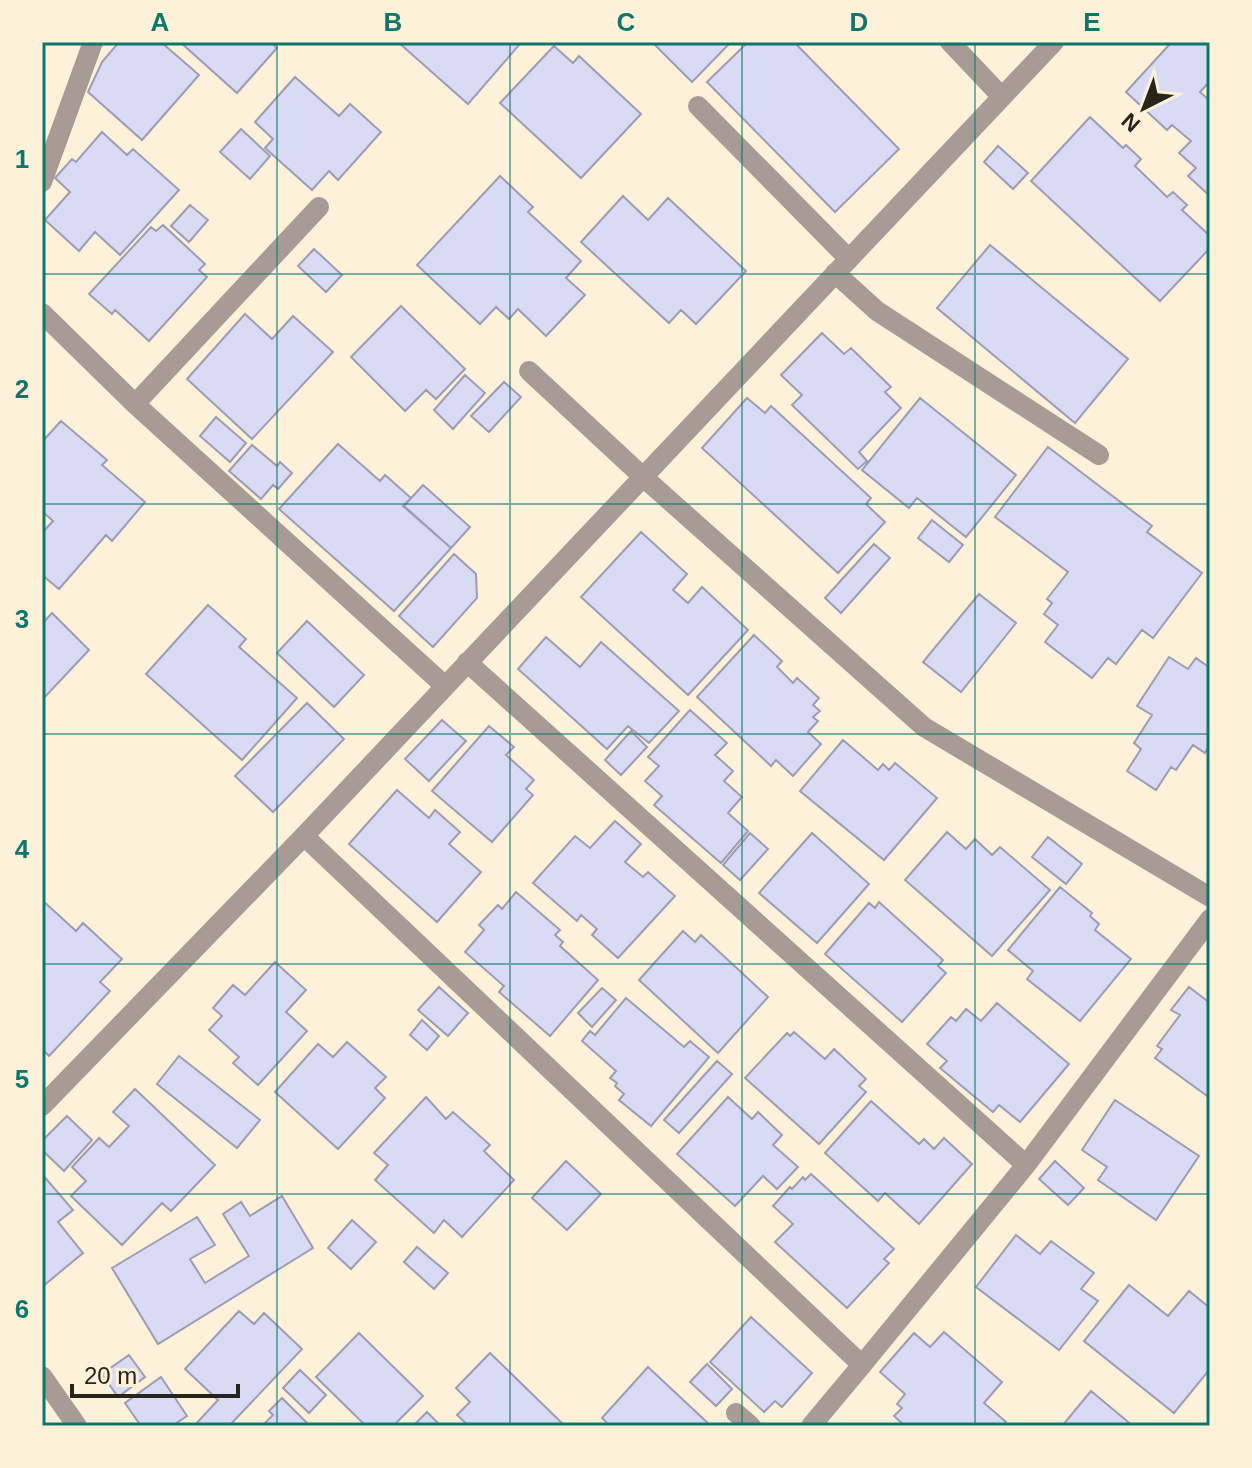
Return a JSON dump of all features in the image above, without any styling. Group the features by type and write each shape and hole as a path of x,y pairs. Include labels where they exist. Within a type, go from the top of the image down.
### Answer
{"street":[{"path":"42,182 93,42"},
{"path":"950,42 1002,97"},
{"path":"42,1106 304,836 1054,42"},
{"path":"698,106 842,266 877,311 1099,455"},
{"path":"135,404 319,207"},
{"path":"42,313 135,404 445,686"},
{"path":"529,371 924,727 1210,897"},
{"path":"467,662 1026,1165"},
{"path":"304,836 862,1365"},
{"path":"811,1426 1026,1165 1210,919"},
{"path":"42,1376 77,1426"}],"building":[{"path":"119,42 161,42 199,75 142,140 88,92 102,62"},
{"path":"180,42 270,42 277,48 237,93"},
{"path":"398,42 515,42 519,45 468,104"},
{"path":"652,42 731,42 692,82"},
{"path":"748,42 794,42 899,149 835,212 707,82"},
{"path":"1166,42 1210,42 1210,81 1200,92 1210,101 1210,196 1188,176 1196,168 1179,153 1191,141 1172,125 1167,130 1126,92 1169,45"},
{"path":"554,46 573,63 579,56 641,114 581,178 500,103"},
{"path":"295,77 339,116 350,104 381,132 338,180 329,171 312,190 265,148 273,139 255,122"},
{"path":"1090,117 1123,148 1126,145 1141,159 1135,166 1167,197 1173,192 1187,205 1182,210 1210,236 1210,248 1160,301 1031,181"},
{"path":"241,129 270,156 250,179 220,152"},
{"path":"102,132 127,155 133,149 179,190 120,255 95,232 79,251 45,220 70,192 55,178 72,159 76,162"},
{"path":"998,146 1028,173 1013,189 984,162"},
{"path":"500,176 533,207 528,212 581,261 566,278 585,295 546,336 518,309 509,319 496,307 480,324 417,265"},
{"path":"623,196 648,220 668,198 746,271 696,324 681,310 669,323 581,242"},
{"path":"190,205 208,220 189,242 171,226"},
{"path":"163,225 205,264 199,270 207,277 149,341 115,310 112,314 89,294 151,227 156,231"},
{"path":"990,245 1128,359 1075,423 937,308"},
{"path":"314,249 342,275 326,292 298,266"},
{"path":"401,306 465,369 436,399 426,390 405,411 351,357"},
{"path":"245,314 272,339 293,316 333,352 252,439 187,379"},
{"path":"822,333 844,354 851,348 891,387 885,392 901,408 859,452 867,461 858,469 792,405 802,395 781,375"},
{"path":"465,375 485,393 453,429 434,410"},
{"path":"504,382 521,397 489,432 471,416"},
{"path":"747,398 765,413 771,406 871,498 866,504 885,522 838,573 702,448"},
{"path":"920,398 1016,475 966,537 917,498 909,508 862,470"},
{"path":"216,417 246,443 230,462 200,436"},
{"path":"61,421 107,460 102,465 145,502 112,541 106,535 59,589 42,575 42,533 53,521 42,511 42,442"},
{"path":"338,444 380,481 385,475 411,498 403,506 451,548 394,611 279,509"},
{"path":"252,445 277,466 280,462 292,473 278,489 273,485 261,499 229,471"},
{"path":"1048,447 1152,526 1147,532 1202,573 1153,638 1142,630 1116,664 1108,658 1092,678 1045,642 1058,625 1044,614 1052,603 1047,599 1068,572 995,517"},
{"path":"423,485 470,527 451,548 404,506"},
{"path":"932,520 963,545 949,562 918,538"},
{"path":"641,532 687,574 673,590 688,603 702,587 748,630 688,695 581,597"},
{"path":"874,544 890,558 841,613 825,598"},
{"path":"454,554 476,574 477,598 433,647 399,616"},
{"path":"979,594 1016,623 961,692 923,662"},
{"path":"208,605 246,639 239,647 297,698 242,760 146,674"},
{"path":"52,613 89,650 42,700 42,624"},
{"path":"307,621 364,675 334,707 277,653"},
{"path":"754,635 782,661 777,667 793,683 797,678 819,698 813,705 820,711 813,717 818,721 808,732 821,744 793,776 776,760 771,766 697,697"},
{"path":"546,637 580,667 601,642 679,711 649,743 628,726 607,749 518,669"},
{"path":"1169,657 1188,669 1196,658 1210,668 1210,744 1205,753 1193,745 1176,770 1171,767 1156,790 1127,771 1141,749 1134,743 1152,715 1137,706"},
{"path":"307,703 344,739 273,812 235,776"},
{"path":"690,710 727,743 715,755 733,771 724,781 742,797 728,813 748,831 721,863 654,805 662,796 645,781 659,766 648,757"},
{"path":"442,720 466,741 429,781 405,759"},
{"path":"489,726 514,747 506,755 534,780 526,789 533,795 492,842 432,791"},
{"path":"631,731 647,747 621,775 605,760"},
{"path":"843,740 878,770 883,764 889,770 895,763 937,798 884,860 800,791"},
{"path":"397,790 429,818 435,810 460,832 449,844 481,872 437,922 349,844"},
{"path":"615,821 641,844 625,862 643,877 648,872 675,896 618,958 592,935 597,929 581,915 577,921 533,883 575,836 590,848"},
{"path":"947,832 966,849 975,839 992,855 1000,847 1050,890 992,956 905,880"},
{"path":"750,833 768,849 740,880 723,865"},
{"path":"812,833 869,884 817,943 759,893"},
{"path":"1048,837 1082,864 1066,884 1032,857"},
{"path":"1060,887 1092,913 1090,916 1099,924 1095,930 1131,959 1080,1021 1027,979 1033,971 1008,950"},
{"path":"516,892 560,930 555,935 563,942 560,946 598,980 550,1036 499,992 504,986 465,952 484,930 479,925 498,905 502,909"},
{"path":"42,900 76,931 83,923 122,959 100,982 110,991 49,1056 42,1049"},
{"path":"879,902 943,960 938,966 946,973 902,1022 825,954 869,903 875,908"},
{"path":"683,931 695,942 701,935 768,997 718,1053 639,980"},
{"path":"275,962 306,990 286,1012 307,1031 258,1085 233,1063 239,1057 209,1030 222,1016 213,1008 233,985 245,995"},
{"path":"439,987 468,1013 448,1036 418,1010"},
{"path":"1189,987 1210,1003 1210,1098 1155,1058 1162,1049 1157,1046 1180,1015 1171,1010"},
{"path":"602,988 616,1000 592,1027 578,1013"},
{"path":"626,998 684,1047 690,1041 709,1057 651,1126 619,1100 624,1094 610,1078 616,1071 582,1041 590,1031 595,1035"},
{"path":"997,1003 1069,1064 1020,1122 999,1105 993,1112 940,1068 947,1061 927,1044 951,1017 956,1021 966,1009 981,1021"},
{"path":"422,1020 439,1036 427,1050 410,1035"},
{"path":"794,1032 825,1059 834,1049 866,1079 859,1086 866,1092 819,1144 745,1078 787,1033 790,1036"},
{"path":"347,1042 386,1077 375,1088 385,1098 338,1149 275,1092 318,1044 333,1057"},
{"path":"179,1056 260,1120 237,1148 157,1084"},
{"path":"717,1061 732,1074 679,1133 664,1120"},
{"path":"135,1089 215,1165 171,1211 162,1203 122,1245 71,1196 86,1181 72,1167 99,1138 109,1147 129,1126 113,1112"},
{"path":"426,1097 446,1119 453,1112 490,1145 484,1151 514,1180 462,1237 444,1220 434,1233 375,1180 388,1165 374,1153"},
{"path":"728,1097 752,1119 758,1112 782,1135 773,1145 798,1167 777,1189 763,1176 735,1206 677,1154"},
{"path":"1115,1100 1199,1156 1156,1220 1098,1180 1107,1167 1082,1150"},
{"path":"871,1101 919,1144 924,1139 934,1149 944,1138 972,1164 919,1224 885,1193 878,1201 825,1153"},
{"path":"67,1116 92,1140 64,1171 42,1150 42,1141"},
{"path":"566,1161 601,1194 567,1230 532,1198"},
{"path":"1055,1161 1084,1188 1068,1205 1039,1179"},
{"path":"42,1174 73,1210 58,1222 83,1253 42,1287"},
{"path":"811,1174 894,1249 884,1259 889,1263 847,1308 775,1242 793,1224 773,1206 790,1187 792,1189 803,1177 805,1180"},
{"path":"282,1196 313,1248 158,1344 112,1268 197,1217 215,1245 190,1259 205,1283 249,1256 223,1214 241,1202 250,1216"},
{"path":"352,1220 376,1242 351,1269 328,1248"},
{"path":"1016,1235 1040,1254 1051,1241 1094,1273 1081,1289 1098,1301 1059,1350 976,1287"},
{"path":"417,1247 448,1273 434,1289 404,1262"},
{"path":"1129,1285 1168,1316 1189,1291 1210,1308 1210,1369 1174,1413 1084,1341"},
{"path":"239,1311 254,1324 264,1313 302,1349 229,1426 194,1426 218,1400 185,1369"},
{"path":"751,1317 812,1373 782,1407 775,1401 764,1412 710,1362"},
{"path":"944,1332 1002,1382 984,1403 1006,1422 1003,1426 905,1426 894,1416 902,1408 897,1404 905,1394 880,1372 914,1333 930,1347"},
{"path":"359,1333 423,1396 393,1426 366,1426 316,1377"},
{"path":"490,1353 565,1426 469,1426 457,1415 470,1402 456,1388"},
{"path":"129,1355 145,1377 118,1397 102,1374"},
{"path":"707,1364 732,1389 716,1406 690,1382"},
{"path":"648,1367 710,1425 610,1426 602,1418"},
{"path":"300,1370 326,1395 309,1413 283,1388"},
{"path":"161,1377 187,1416 172,1426 141,1426 125,1403"},
{"path":"1091,1391 1133,1426 1062,1426"},
{"path":"282,1398 310,1426 262,1426 273,1415 269,1411"},
{"path":"427,1412 441,1426 413,1426"}]}
